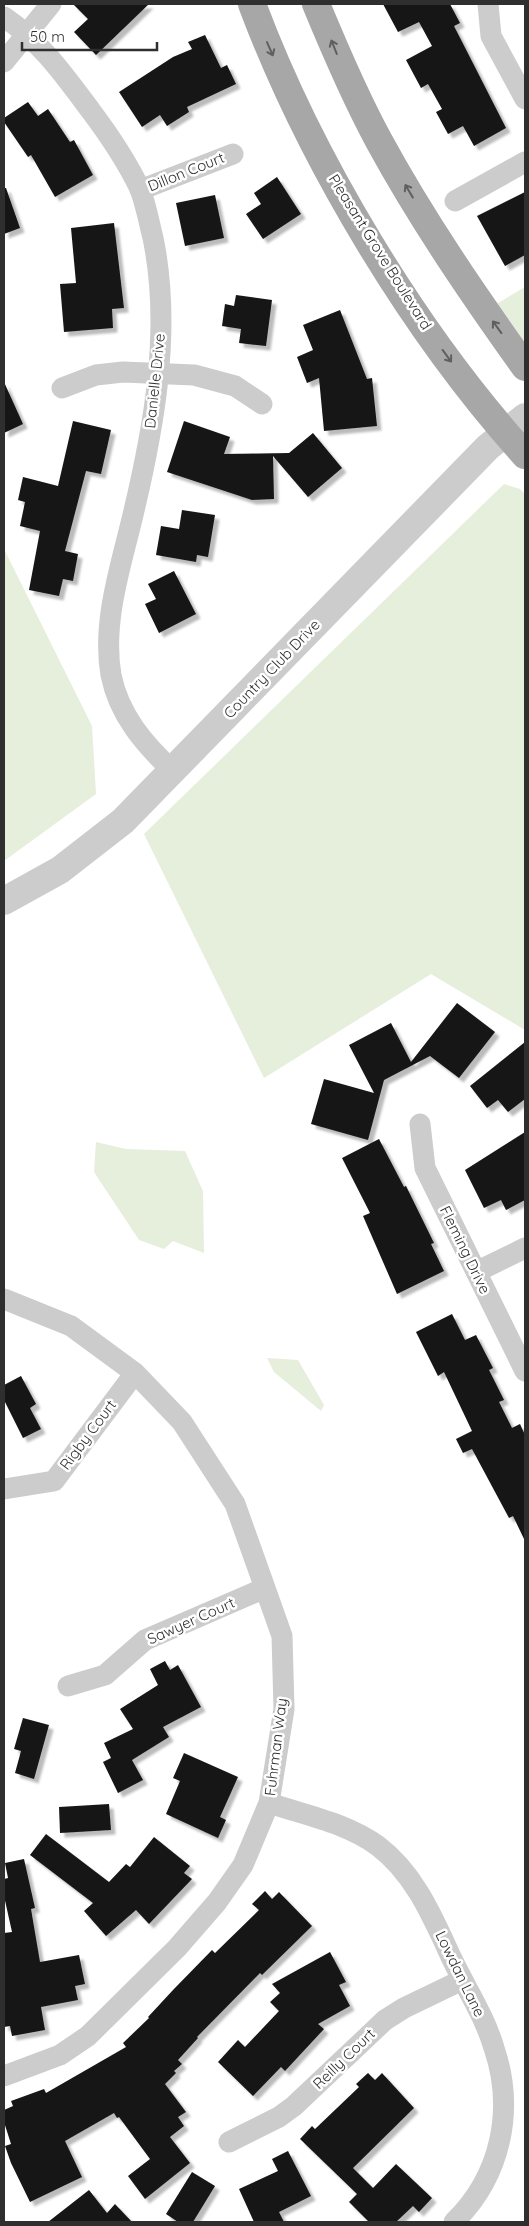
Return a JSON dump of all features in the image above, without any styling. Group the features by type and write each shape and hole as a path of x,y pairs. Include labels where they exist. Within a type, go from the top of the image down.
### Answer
{"main road":[{"name":"Pleasant Grove Boulevard","path":"252,4 293,99 352,213 414,310 515,424 525,455"},
{"path":"316,4 337,55 379,141 479,301 525,367"}],"street":[{"path":"4,62 51,4"},
{"path":"488,4 491,36 525,99"},
{"name":"Danielle Drive","path":"4,18 27,33 53,60 106,131 140,190 158,266 160,339 158,373 139,490 111,605 109,645 111,675 122,712 154,754 173,771"},
{"name":"Dillon Court","path":"140,190 233,154"},
{"path":"455,201 525,162"},
{"path":"62,388 96,375 123,372 194,375 235,386 262,404"},
{"name":"Country Club Drive","path":"4,900 60,870 123,821 515,424"},
{"name":"Fleming Drive","path":"420,1124 425,1168 525,1371"},
{"path":"476,1272 525,1248"},
{"name":"Fuhrman Way","path":"4,1299 71,1326 135,1373 182,1422 235,1504 266,1588 282,1636 284,1700 269,1803 243,1865 217,1902 177,1948 106,2019 73,2047 36,2066 4,2076"},
{"name":"Rigby Court","path":"4,1489 54,1481 135,1373"},
{"name":"Sawyer Court","path":"68,1686 105,1675 146,1640 266,1588"},
{"name":"Lowdan Lane","path":"269,1803 359,1834 395,1861 408,1876 429,1910 494,2046 504,2092 504,2116 500,2141 484,2185 454,2222"},
{"name":"Reilly Court","path":"229,2142 271,2122 294,2106 385,2020 404,2008 462,1980"}],"green space":[{"path":"525,287 525,349 493,306"},
{"path":"504,484 520,489 525,494 525,1030 431,974 264,1078 144,834"},
{"path":"4,549 92,726 96,794 4,861"},
{"path":"96,1142 126,1149 185,1151 203,1191 204,1253 173,1241 164,1249 139,1240 94,1172"},
{"path":"267,1358 298,1360 324,1405 321,1411 274,1372"}],"building":[{"path":"73,4 149,4 96,55 74,32 88,19"},
{"path":"383,4 450,4 460,23 454,26 506,128 474,146 463,126 448,134 436,112 442,109 428,84 421,88 406,60 432,46 419,22 398,32"},
{"path":"205,35 221,68 227,65 236,84 187,107 189,112 167,126 160,115 142,127 119,92 173,57 192,49 188,42"},
{"path":"28,102 38,116 48,109 70,142 74,140 93,175 55,197 31,155 28,157 4,122 4,118"},
{"path":"277,177 301,214 263,239 246,214 261,204 254,193"},
{"path":"4,188 6,188 20,228 4,234"},
{"path":"525,192 525,255 505,266 477,216"},
{"path":"215,195 224,238 185,246 176,203"},
{"path":"114,223 124,308 112,309 113,328 64,332 60,284 76,283 71,228"},
{"path":"236,295 272,300 266,346 239,343 241,329 222,326 225,304 234,306"},
{"path":"340,310 367,379 372,378 377,426 324,431 319,378 307,383 297,357 313,350 303,325"},
{"path":"4,382 23,424 4,433"},
{"path":"73,421 111,430 101,474 86,471 65,551 78,554 73,581 63,579 59,596 29,590 40,531 20,526 25,502 18,500 23,477 58,486"},
{"path":"184,421 230,437 224,454 289,453 313,433 342,468 308,497 273,456 274,499 252,500 167,472"},
{"path":"182,510 215,515 208,557 197,555 196,562 156,555 161,526 179,529"},
{"path":"174,571 196,614 159,633 145,604 156,599 148,584"},
{"path":"457,1003 495,1032 459,1078 430,1056 384,1080 368,1140 311,1124 324,1079 374,1093 349,1045 391,1023 411,1062"},
{"path":"525,1042 525,1099 508,1112 498,1100 487,1108 470,1086"},
{"path":"525,1132 525,1200 506,1210 501,1200 484,1208 465,1170"},
{"path":"379,1139 404,1187 406,1186 434,1243 431,1244 444,1271 397,1294 363,1216 370,1213 342,1158"},
{"path":"452,1314 465,1340 476,1335 493,1368 489,1370 504,1400 499,1402 512,1428 520,1424 525,1435 525,1541 513,1516 509,1518 472,1449 463,1453 456,1439 472,1431 444,1372 438,1376 416,1332"},
{"path":"21,1376 36,1404 30,1408 41,1429 23,1438 4,1400 4,1385"},
{"path":"165,1661 170,1670 178,1665 201,1707 163,1727 169,1737 132,1760 143,1780 118,1793 103,1762 111,1758 104,1743 133,1729 120,1709 158,1685 150,1669"},
{"path":"23,1718 49,1725 34,1779 15,1773 21,1751 14,1749"},
{"path":"184,1753 238,1777 220,1817 226,1820 218,1838 166,1814 180,1781 173,1778"},
{"path":"109,1804 111,1830 60,1833 59,1807"},
{"path":"46,1834 109,1882 126,1864 130,1867 154,1837 190,1866 184,1873 192,1879 149,1924 136,1910 106,1936 84,1911 93,1903 30,1855"},
{"path":"24,1859 35,1908 31,1909 40,1962 79,1955 85,1984 75,1986 78,2000 41,2007 45,2030 12,2036 10,2026 4,2027 4,1933 12,1932 4,1896 4,1879 8,1878 5,1863"},
{"path":"265,1891 272,1899 279,1892 312,1926 262,1975 260,1973 197,2037 178,2060 182,2064 174,2071 176,2073 165,2084 186,2112 178,2117 184,2126 170,2137 190,2163 145,2199 128,2176 150,2159 114,2113 65,2141 82,2177 30,2202 5,2146 11,2144 4,2122 4,2110 13,2106 11,2101 44,2089 46,2093 126,2047 123,2043 149,2018 173,1990 212,1950 215,1953 259,1910 252,1904"},
{"path":"330,1952 346,1982 339,1985 350,2006 318,2024 324,2029 285,2071 281,2067 253,2096 218,2062 238,2040 245,2047 279,2011 270,2002 280,1993 272,1984"},
{"path":"368,2073 375,2080 382,2073 414,2108 353,2168 373,2188 396,2164 432,2198 419,2212 413,2206 396,2222 369,2222 349,2202 357,2194 300,2139 312,2126 315,2129 359,2087 356,2084"},
{"path":"288,2151 311,2196 279,2212 284,2222 254,2222 239,2189 278,2171 272,2159"},
{"path":"192,2172 215,2186 193,2222 178,2222 166,2214"},
{"path":"89,2190 107,2213 115,2204 132,2222 48,2222"}]}
